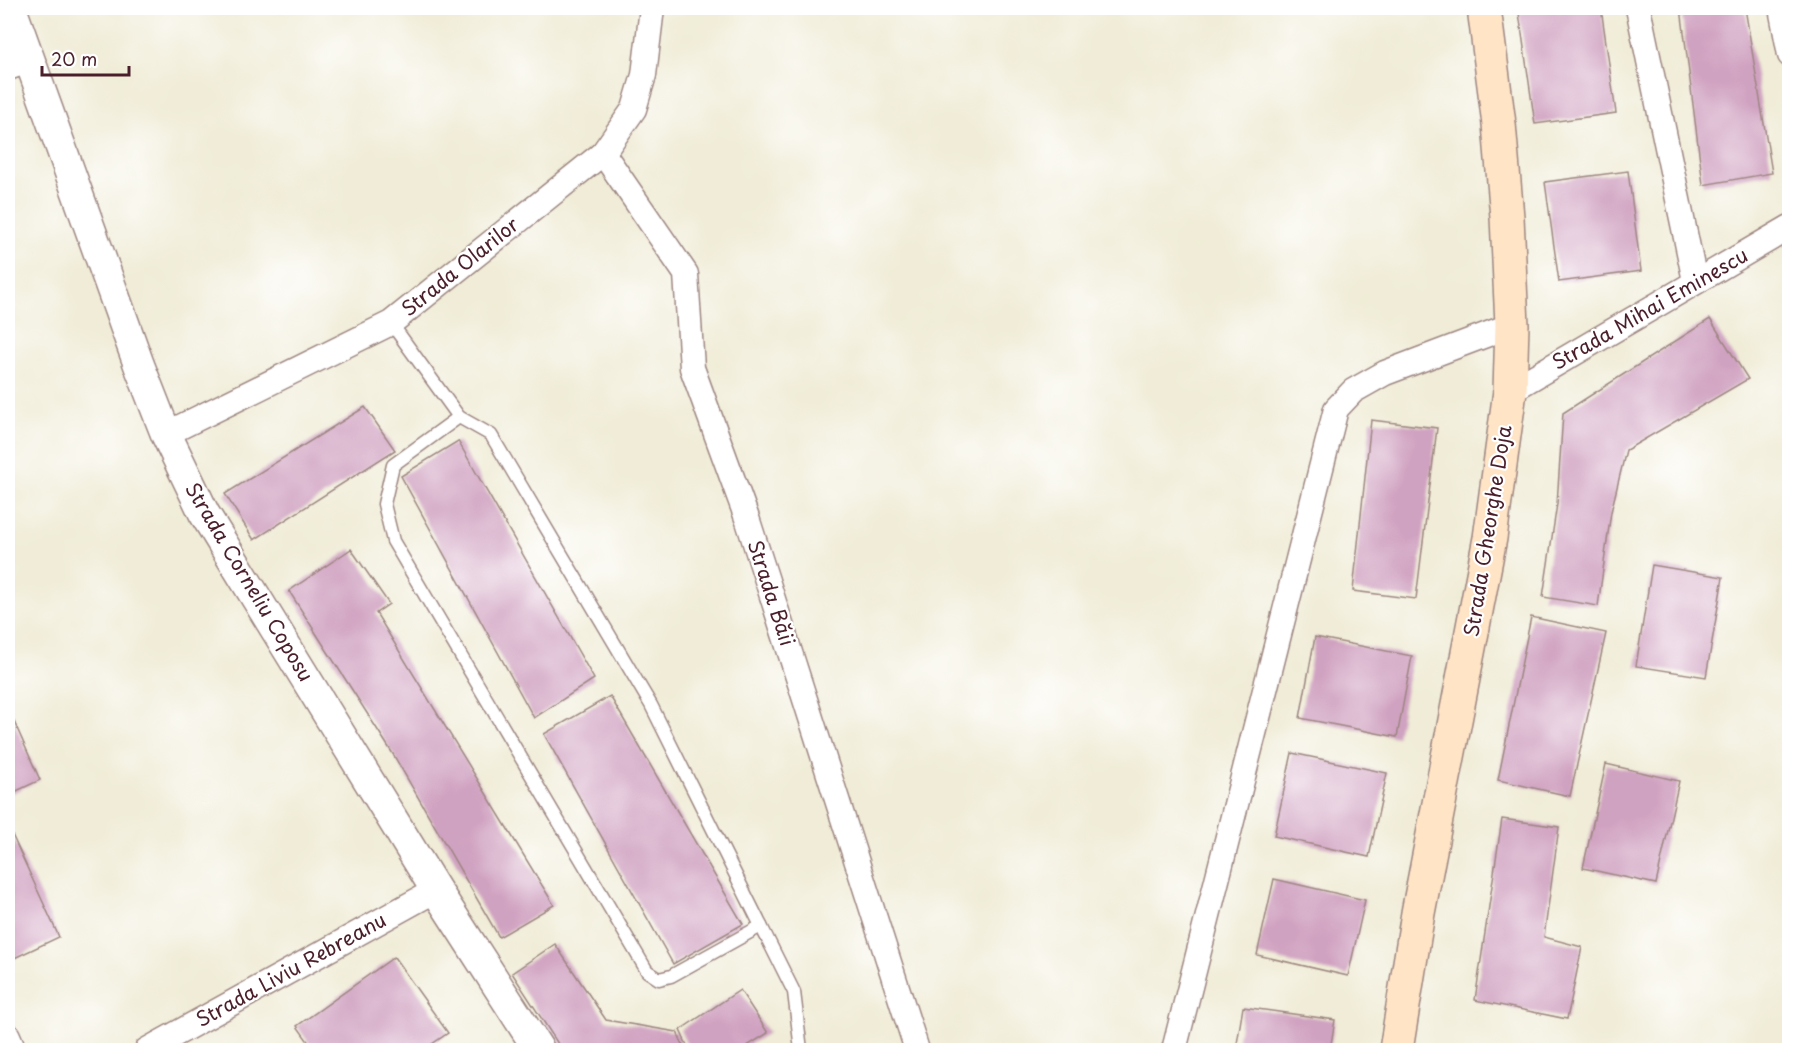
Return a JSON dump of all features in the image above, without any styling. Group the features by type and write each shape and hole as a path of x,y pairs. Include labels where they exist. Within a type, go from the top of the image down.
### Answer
{"main road":[{"name":"Strada Gheorghe Doja","path":"1396,1050 1418,913 1490,538 1510,391 1512,325 1508,217 1484,8"}],"street":[{"name":"Strada Corneliu Coposu","path":"11,8 18,64 166,434 204,513 436,890 539,1050"},
{"name":"Strada Olarilor","path":"166,434 391,323 603,153 634,109 644,75 652,8"},
{"path":"1638,8 1695,281"},
{"path":"1781,8 1790,56"},
{"name":"Strada Băii","path":"603,153 686,274 692,368 748,520 918,1050"},
{"name":"Strada Mihai Eminescu","path":"1510,391 1790,227"},
{"path":"1174,1050 1336,409 1353,391 1385,373 1512,325"},
{"name":"Strada Liviu Rebreanu","path":"147,1050 436,890"},
{"path":"8,1036 14,1050"}],"lane":[{"path":"391,323 459,417 491,435 651,705 794,992 801,1050"},
{"path":"459,417 393,465 384,504 393,541 635,951 647,971 658,979 671,976 761,926"}],"building":[{"path":"1560,8 1601,8 1616,113 1535,124 1519,13"},
{"path":"1681,8 1745,8 1772,173 1703,185"},
{"path":"1628,171 1641,271 1559,282 1545,182"},
{"path":"1710,319 1748,379 1626,450 1611,512 1598,606 1543,597 1557,504 1563,413"},
{"path":"365,407 395,450 254,540 225,494"},
{"path":"1371,420 1437,428 1416,599 1353,591"},
{"path":"458,441 594,679 534,718 401,476"},
{"path":"351,549 389,604 376,613 554,905 499,937 393,754 289,591"},
{"path":"1652,565 1723,577 1706,677 1636,666"},
{"path":"1531,617 1606,633 1570,796 1498,780"},
{"path":"1315,637 1412,656 1397,737 1300,718"},
{"path":"610,696 743,924 673,964 544,734"},
{"path":"8,708 40,780 8,795"},
{"path":"1292,753 1387,773 1369,857 1274,836"},
{"path":"1606,764 1679,781 1656,884 1583,868"},
{"path":"1502,819 1559,827 1544,937 1582,947 1567,1019 1475,1000"},
{"path":"8,826 59,937 8,961"},
{"path":"1274,879 1365,900 1348,976 1257,955"},
{"path":"555,944 606,1020 677,1032 685,1050 562,1050 512,973"},
{"path":"394,957 448,1033 423,1050 314,1050 297,1026"},
{"path":"740,990 768,1033 741,1050 689,1050 680,1030"},
{"path":"1243,1007 1335,1020 1330,1050 1236,1050"}]}
